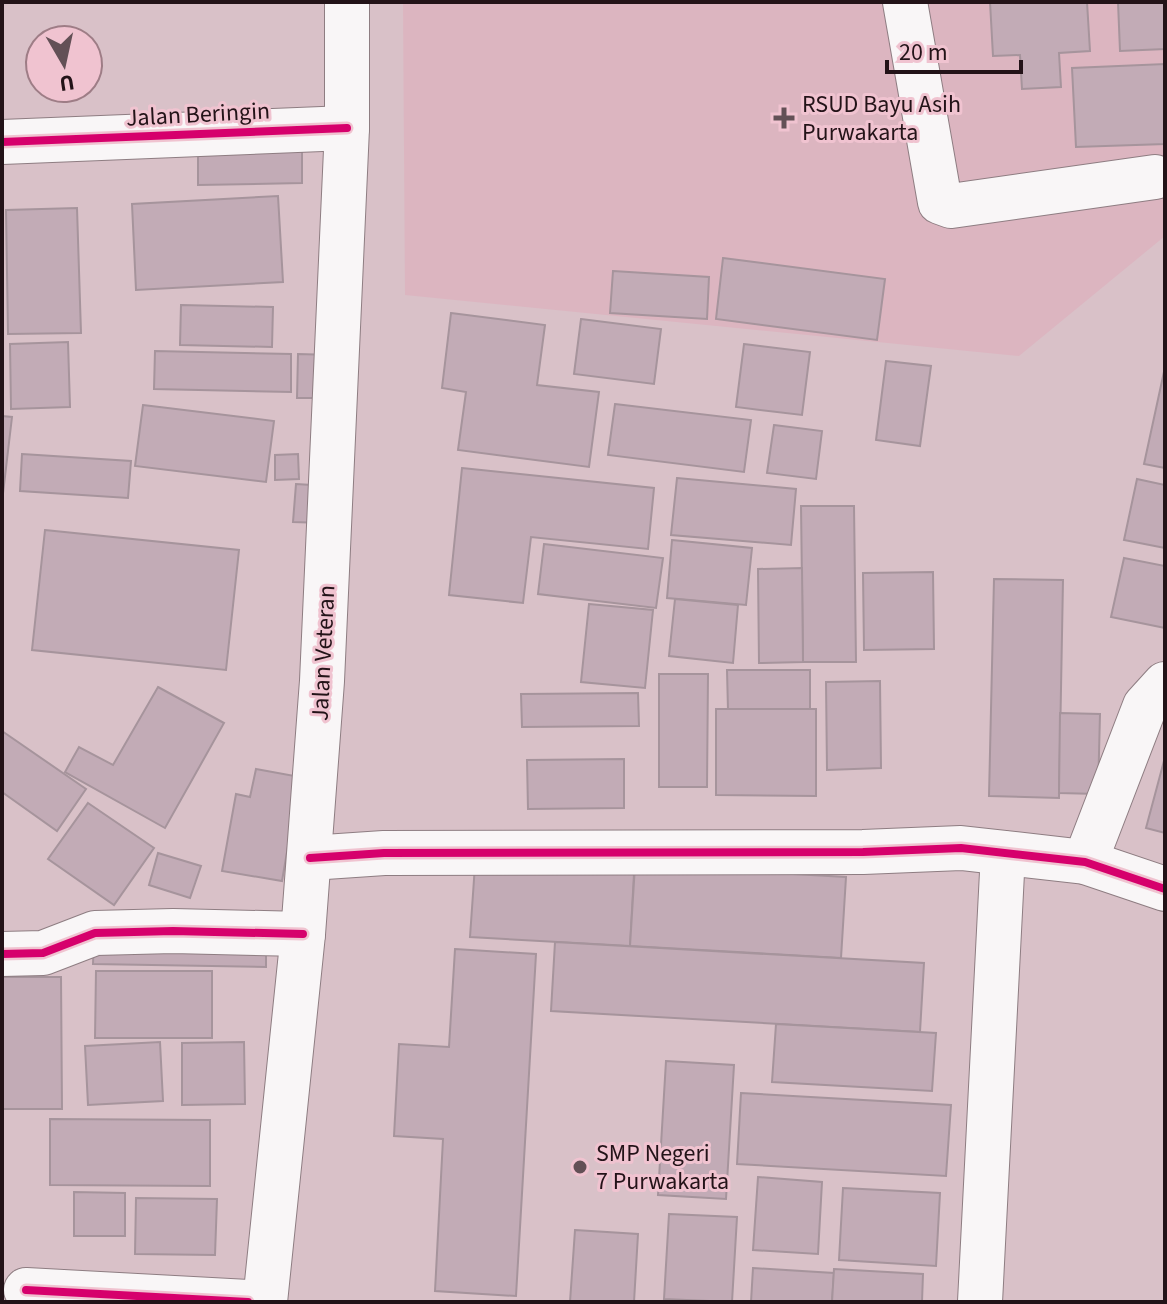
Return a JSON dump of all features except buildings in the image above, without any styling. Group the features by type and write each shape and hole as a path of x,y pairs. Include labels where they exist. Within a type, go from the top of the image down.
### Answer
{"main road":[{"name":"Jalan Veteran","path":"265,1302 310,858 333,480 347,128 347,2"},
{"path":"905,2 940,202 951,206 1155,177"},
{"name":"Jalan Beringin","path":"2,142 347,128"},
{"path":"1085,862 1145,706 1165,684"},
{"path":"310,858 384,853 847,852 961,848 1085,862 1165,889"},
{"path":"980,1302 1003,853"},
{"path":"2,954 43,953 95,933 303,934"},
{"path":"26,1290 248,1302"}],"shaded area":[{"name":"RSUD Bayu Asih Purwakarta","path":"403,2 1165,2 1165,236 1019,356 405,295"}],"cycle path":[{"path":"2,142 347,128"},
{"path":"310,858 384,853 863,852 961,848 1085,862 1165,889"},
{"path":"2,954 43,953 95,933 303,934"},
{"path":"26,1290 248,1302"}],"place":[{"name":"RSUD Bayu Asih Purwakarta","path":"784,118"},
{"name":"SMP Negeri 7 Purwakarta","path":"580,1167"}]}
